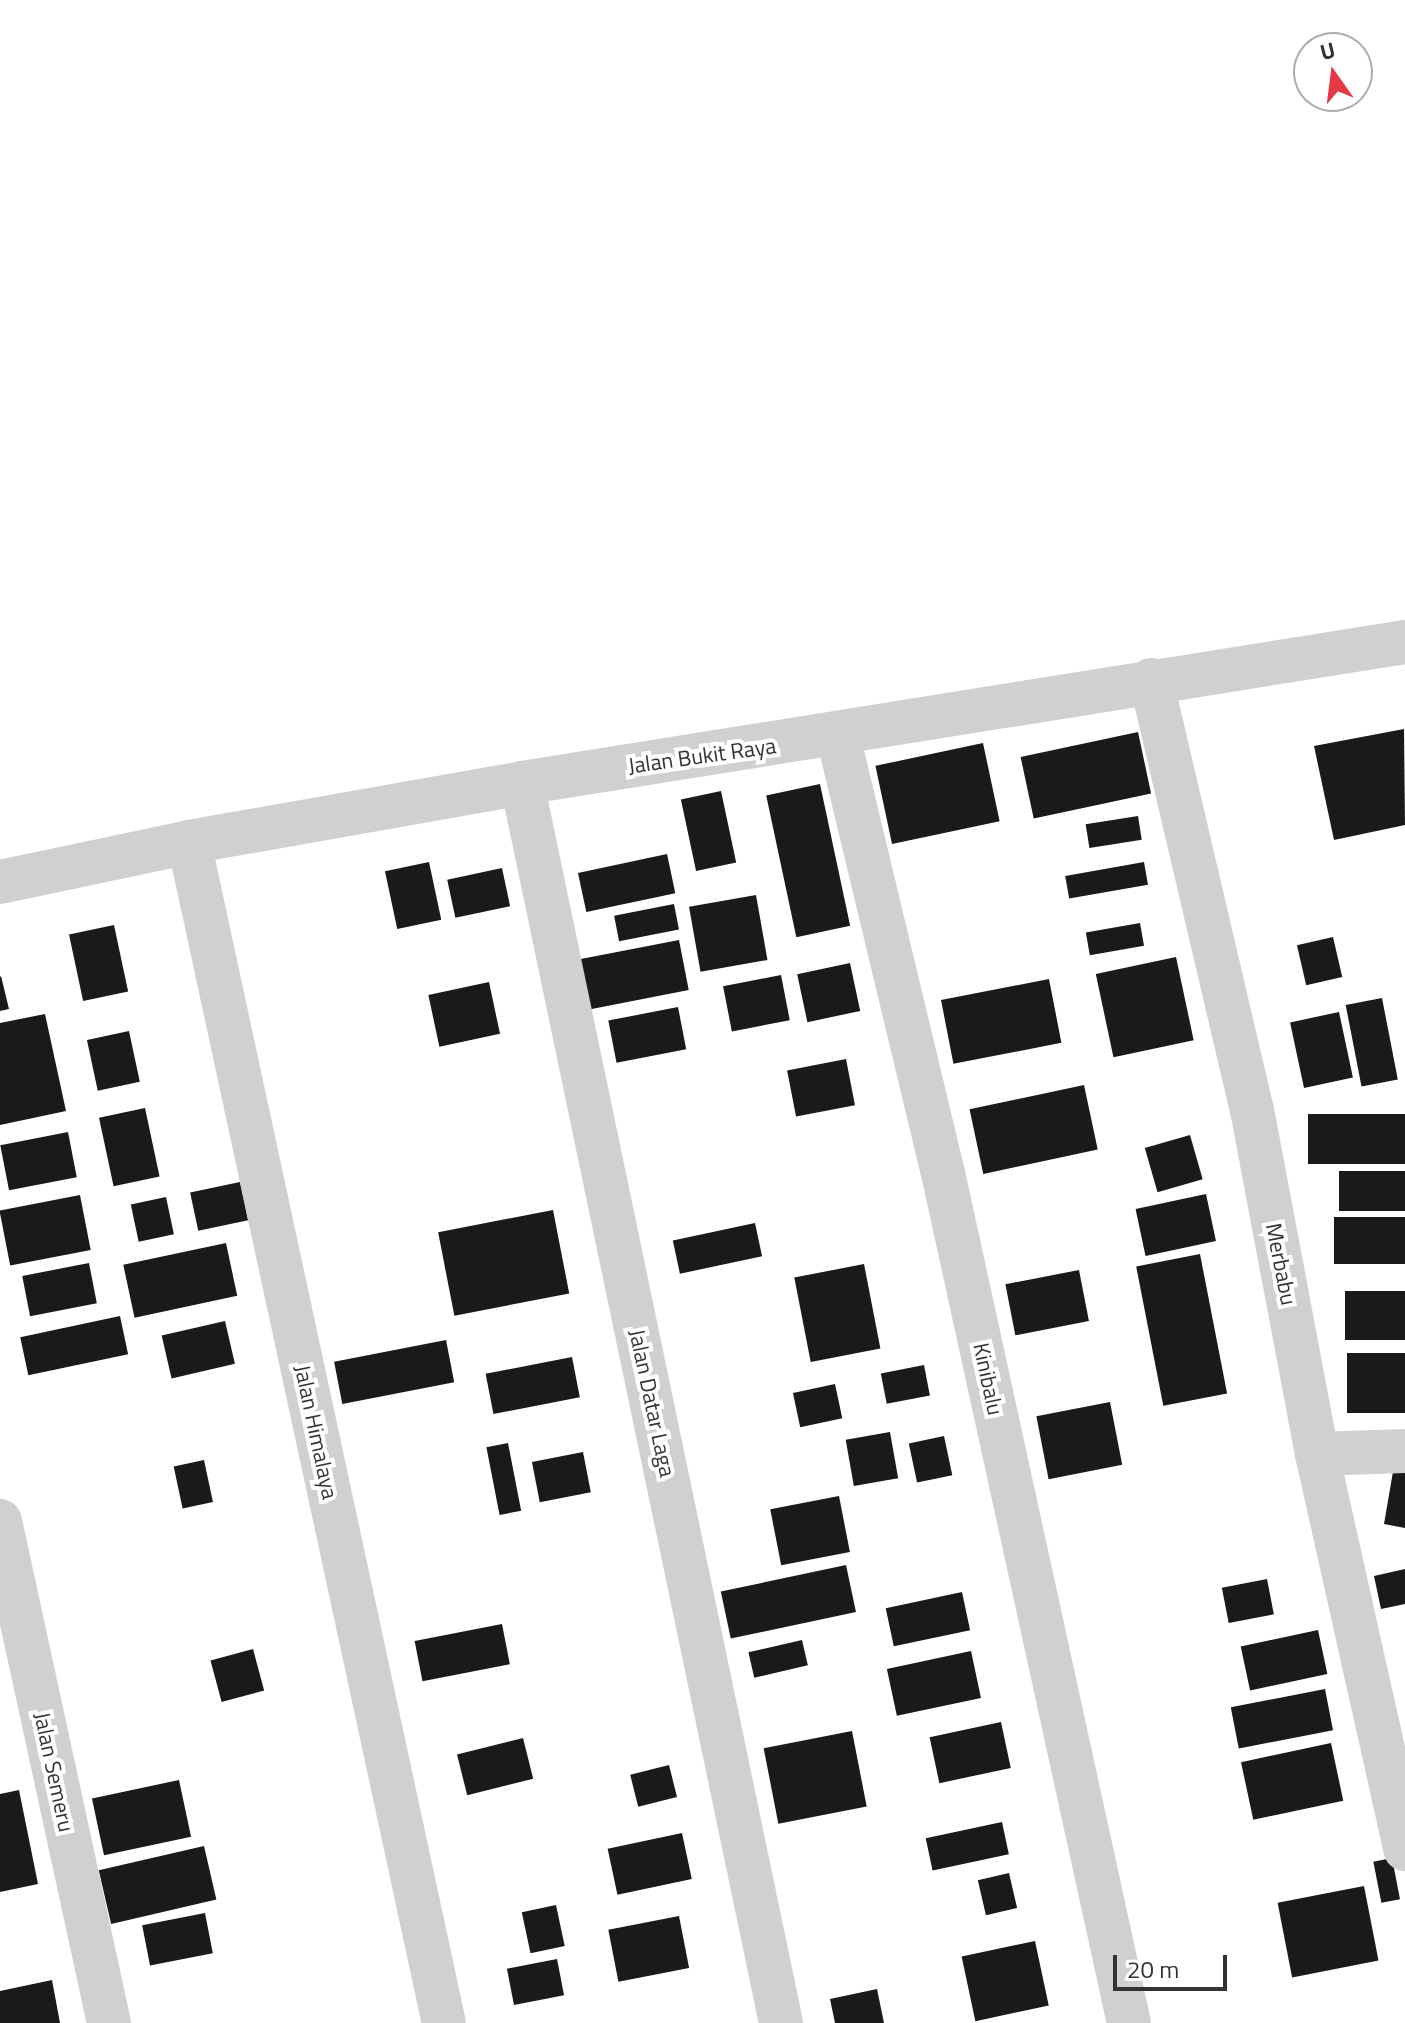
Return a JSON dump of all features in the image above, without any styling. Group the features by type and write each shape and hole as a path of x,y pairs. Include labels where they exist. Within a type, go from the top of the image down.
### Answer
{"street":[{"name":"Jalan Bukit Raya","path":"0,882 189,842 522,783 838,736 1151,680 1405,642"},
{"name":"Merbabu","path":"1151,680 1252,1110 1317,1454 1405,1849"},
{"name":"Kinibalu","path":"838,736 943,1173 1129,2023"},
{"name":"Jalan Datar Laga","path":"522,783 781,2023"},
{"name":"Jalan Himalaya","path":"189,842 444,2023"},
{"path":"1317,1454 1405,1451"},
{"name":"Jalan Semeru","path":"0,1521 109,2023"}],"building":[{"path":"1404,729 1405,825 1334,840 1314,746"},
{"path":"1138,732 1151,794 1034,819 1021,757"},
{"path":"983,743 1000,821 892,844 875,766"},
{"path":"820,784 850,926 796,937 766,795"},
{"path":"721,791 736,862 696,871 681,800"},
{"path":"1138,816 1142,840 1089,848 1086,824"},
{"path":"667,854 675,893 586,912 578,873"},
{"path":"429,862 441,920 397,929 385,871"},
{"path":"1144,862 1148,885 1069,899 1065,876"},
{"path":"502,868 510,906 455,918 447,880"},
{"path":"756,895 767,960 700,972 689,907"},
{"path":"674,904 679,930 619,941 614,916"},
{"path":"1140,923 1144,946 1090,955 1086,933"},
{"path":"114,925 128,992 83,1001 69,935"},
{"path":"1333,937 1342,977 1306,985 1297,945"},
{"path":"679,940 689,990 587,1010 577,960"},
{"path":"1176,957 1194,1040 1113,1057 1096,974"},
{"path":"850,963 860,1011 807,1022 797,974"},
{"path":"781,975 790,1020 732,1031 723,986"},
{"path":"0,977 9,1009 0,1011"},
{"path":"1049,979 1061,1043 953,1064 941,1000"},
{"path":"489,982 500,1034 439,1047 428,995"},
{"path":"1382,998 1398,1079 1362,1087 1346,1005"},
{"path":"678,1007 686,1049 617,1063 608,1021"},
{"path":"1339,1012 1353,1078 1304,1088 1290,1022"},
{"path":"45,1014 66,1111 0,1125 0,1023"},
{"path":"129,1031 140,1082 98,1091 87,1040"},
{"path":"846,1059 855,1105 796,1117 787,1070"},
{"path":"1084,1085 1098,1150 983,1174 970,1109"},
{"path":"145,1108 160,1176 114,1186 99,1118"},
{"path":"1308,1114 1405,1114 1405,1164 1308,1164"},
{"path":"68,1132 77,1177 9,1190 0,1145"},
{"path":"1190,1135 1203,1179 1158,1192 1145,1148"},
{"path":"1339,1171 1405,1171 1405,1211 1339,1211"},
{"path":"240,1182 248,1220 198,1231 190,1193"},
{"path":"1206,1194 1216,1241 1146,1256 1136,1209"},
{"path":"80,1195 91,1250 10,1266 0,1211"},
{"path":"166,1197 174,1234 139,1242 131,1204"},
{"path":"553,1210 569,1293 454,1316 438,1232"},
{"path":"1334,1217 1405,1217 1405,1264 1334,1264"},
{"path":"755,1223 762,1256 680,1274 673,1240"},
{"path":"226,1243 237,1296 135,1318 123,1265"},
{"path":"1200,1254 1227,1393 1163,1406 1136,1266"},
{"path":"89,1263 97,1303 30,1316 22,1276"},
{"path":"864,1264 880,1348 811,1362 794,1278"},
{"path":"1079,1270 1089,1321 1015,1335 1005,1284"},
{"path":"1345,1291 1405,1291 1405,1340 1345,1340"},
{"path":"120,1316 128,1354 28,1375 20,1337"},
{"path":"225,1321 235,1364 172,1378 162,1336"},
{"path":"446,1340 454,1382 342,1404 334,1362"},
{"path":"1347,1353 1405,1353 1405,1413 1347,1413"},
{"path":"572,1357 580,1397 493,1414 486,1374"},
{"path":"924,1365 930,1395 887,1404 881,1373"},
{"path":"835,1384 842,1418 800,1427 793,1393"},
{"path":"1110,1402 1122,1465 1049,1479 1036,1416"},
{"path":"890,1432 898,1478 854,1486 846,1440"},
{"path":"944,1436 952,1475 917,1483 909,1443"},
{"path":"508,1443 521,1511 500,1515 486,1447"},
{"path":"583,1452 591,1492 540,1502 532,1462"},
{"path":"204,1460 213,1502 183,1509 174,1466"},
{"path":"1395,1460 1405,1462 1405,1528 1384,1524"},
{"path":"839,1496 850,1552 781,1565 770,1509"},
{"path":"846,1565 856,1612 731,1639 721,1592"},
{"path":"1405,1569 1405,1604 1381,1609 1374,1576"},
{"path":"1267,1579 1274,1614 1229,1623 1222,1588"},
{"path":"962,1592 970,1630 894,1646 886,1608"},
{"path":"502,1624 510,1664 422,1681 415,1641"},
{"path":"1318,1630 1327,1674 1250,1690 1241,1646"},
{"path":"802,1640 808,1665 754,1678 748,1652"},
{"path":"253,1649 264,1691 222,1702 210,1660"},
{"path":"971,1651 981,1698 897,1716 887,1669"},
{"path":"1325,1689 1333,1730 1239,1749 1231,1707"},
{"path":"1001,1722 1011,1768 939,1783 930,1737"},
{"path":"852,1731 867,1807 778,1824 764,1748"},
{"path":"523,1738 533,1779 467,1795 457,1754"},
{"path":"1331,1743 1343,1801 1253,1820 1241,1762"},
{"path":"669,1765 677,1797 638,1807 630,1775"},
{"path":"179,1780 191,1837 104,1855 92,1799"},
{"path":"19,1790 38,1884 0,1892 0,1794"},
{"path":"1002,1822 1009,1854 933,1870 926,1838"},
{"path":"682,1833 692,1879 617,1895 608,1849"},
{"path":"204,1846 216,1900 111,1924 99,1870"},
{"path":"1392,1858 1400,1899 1381,1903 1373,1862"},
{"path":"1009,1873 1017,1908 986,1915 978,1880"},
{"path":"1364,1886 1379,1961 1292,1977 1278,1903"},
{"path":"556,1905 565,1946 530,1953 522,1912"},
{"path":"205,1913 213,1953 150,1965 142,1925"},
{"path":"679,1916 689,1968 618,1982 608,1930"},
{"path":"1035,1941 1049,2006 975,2021 962,1957"},
{"path":"557,1959 564,1995 514,2005 507,1969"},
{"path":"52,1980 60,2023 0,2023 0,1991"},
{"path":"877,1989 884,2023 835,2023 830,1999"}]}
